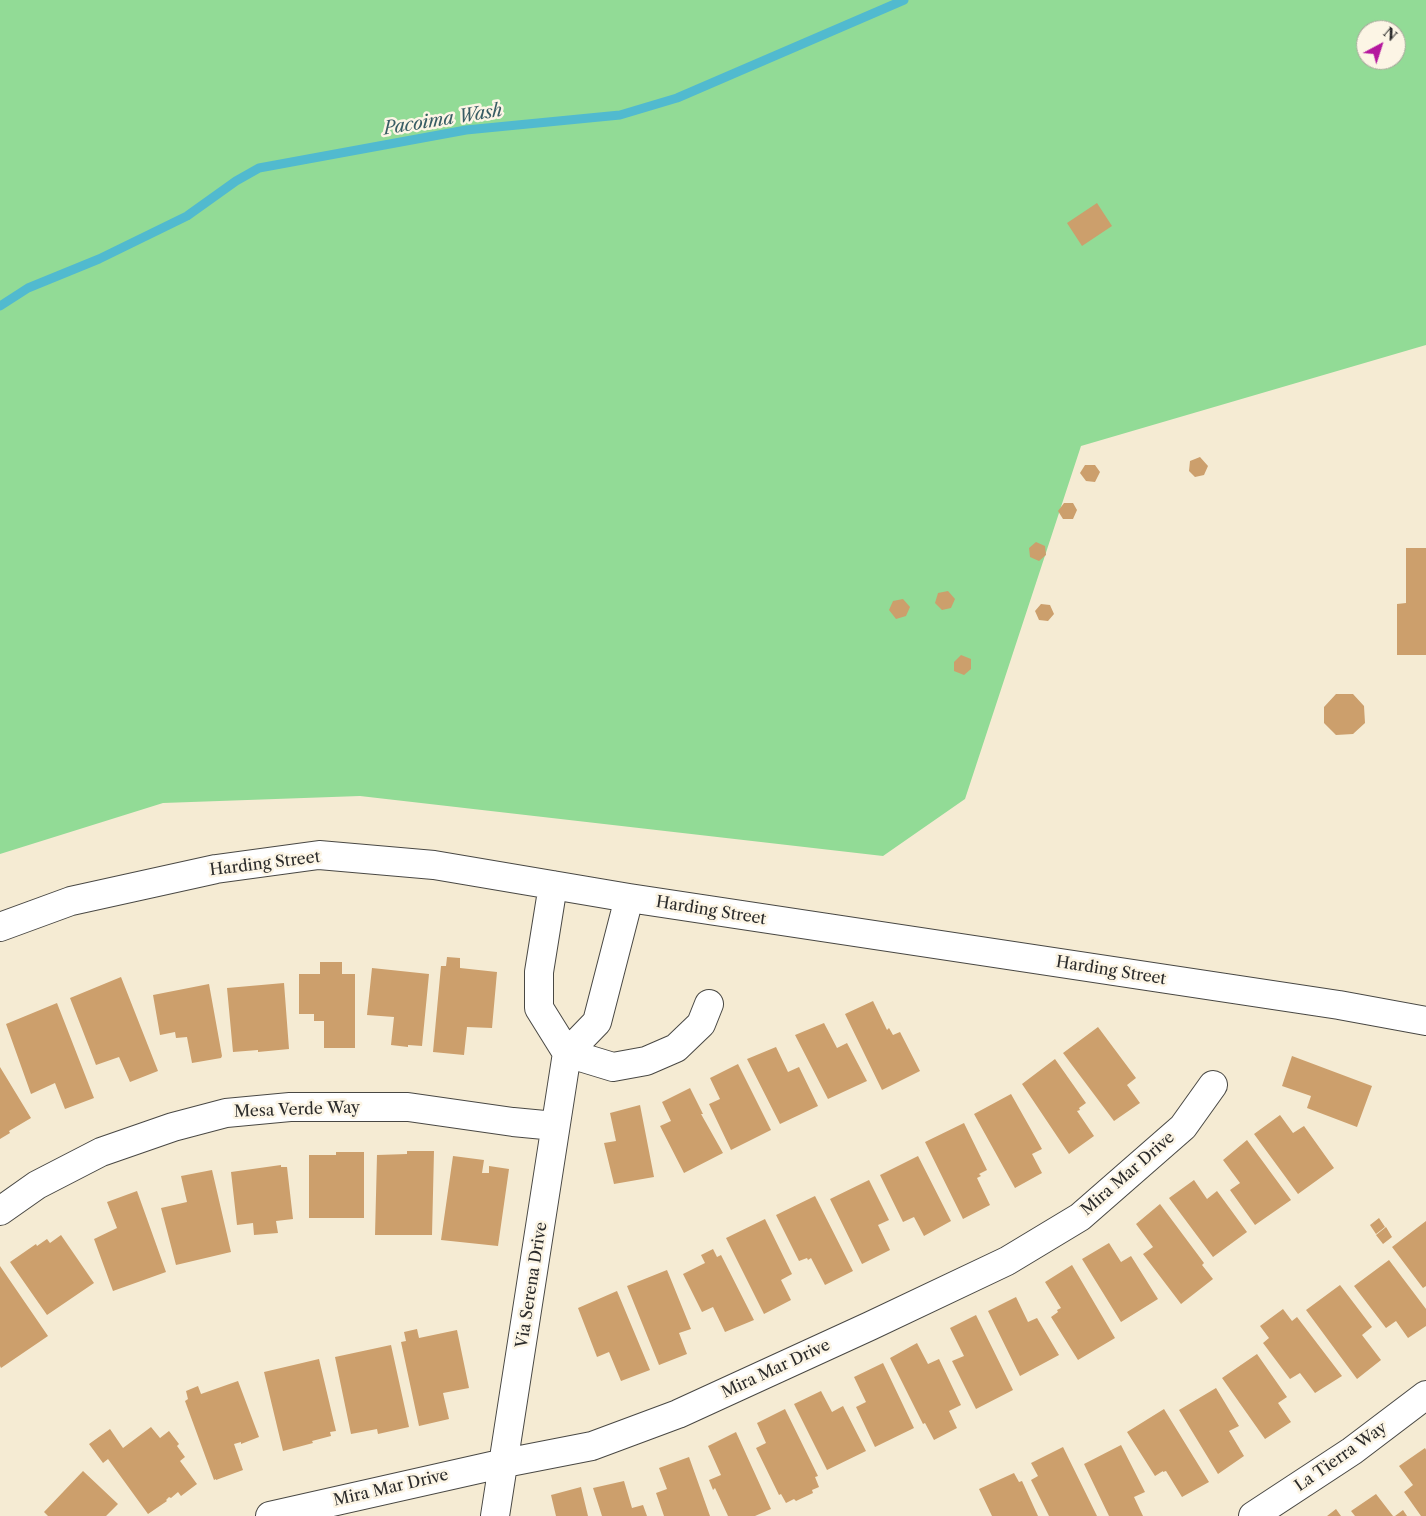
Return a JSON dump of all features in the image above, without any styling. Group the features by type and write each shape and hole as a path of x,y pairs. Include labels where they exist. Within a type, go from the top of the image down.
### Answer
{"street":[{"name":"Harding Street","path":"0,927 71,901 216,869 319,855 434,865 629,898 1340,1005 1426,1021"},
{"path":"553,885 539,972 539,1008 568,1053 613,1067 646,1061 676,1048 701,1024 709,1004"},
{"path":"568,1053 597,1022 629,898"},
{"name":"Via Serena Drive","path":"496,1516 568,1053"},
{"name":"Mira Mar Drive","path":"270,1516 505,1463 592,1446 678,1414 1007,1261 1080,1217 1183,1127 1213,1085"},
{"name":"Mesa Verde Way","path":"0,1211 37,1185 101,1152 173,1127 226,1113 290,1107 408,1107 513,1122 556,1126"},
{"name":"La Tierra Way","path":"1253,1516 1352,1451 1426,1395"}],"green space":[{"path":"0,0 1426,0 1426,345 1081,446 965,799 883,856 360,796 163,803 0,854"}],"building":[{"path":"1097,203 1112,226 1082,246 1067,223"},
{"path":"1200,457 1208,466 1204,475 1195,477 1189,471 1190,461"},
{"path":"1085,465 1095,465 1100,472 1095,482 1086,481 1080,473"},
{"path":"1064,503 1073,503 1077,510 1073,519 1063,519 1058,511"},
{"path":"1036,542 1045,546 1046,555 1039,561 1030,557 1029,548"},
{"path":"1406,548 1426,548 1426,655 1397,655 1397,604 1406,603"},
{"path":"948,591 955,599 951,608 942,610 935,603 938,593"},
{"path":"903,599 910,607 906,616 896,619 889,610 893,601"},
{"path":"1041,604 1050,605 1054,614 1048,621 1039,620 1035,611"},
{"path":"961,655 971,659 971,669 964,675 954,671 954,662"},
{"path":"1336,694 1353,694 1364,706 1365,723 1353,734 1336,735 1324,723 1324,707"},
{"path":"447,957 460,958 460,968 497,972 492,1028 467,1027 464,1055 433,1052 441,966 446,966"},
{"path":"320,962 342,962 342,974 355,974 355,1048 324,1048 324,1021 314,1021 314,1014 299,1014 299,974 320,974"},
{"path":"372,968 429,974 422,1046 391,1045 394,1017 367,1015"},
{"path":"121,977 158,1071 130,1082 119,1057 96,1065 70,998"},
{"path":"284,983 289,1049 233,1052 227,988"},
{"path":"209,984 222,1056 221,1058 192,1063 187,1037 176,1038 175,1032 160,1035 153,995"},
{"path":"873,1001 887,1030 889,1028 893,1035 900,1032 920,1071 882,1090 845,1014"},
{"path":"57,1003 94,1098 65,1109 55,1083 31,1094 6,1024"},
{"path":"824,1023 837,1048 847,1043 867,1081 828,1099 795,1035"},
{"path":"1098,1027 1136,1078 1127,1085 1140,1103 1114,1121 1063,1053"},
{"path":"776,1047 788,1072 799,1067 818,1106 780,1124 747,1059"},
{"path":"1292,1056 1372,1086 1357,1127 1307,1108 1311,1096 1282,1086"},
{"path":"1055,1059 1086,1103 1077,1111 1094,1136 1069,1154 1022,1084"},
{"path":"738,1064 771,1130 731,1150 709,1104 720,1099 710,1078"},
{"path":"0,1067 31,1118 9,1131 10,1133 0,1139"},
{"path":"690,1088 703,1114 701,1114 723,1153 684,1173 660,1126 671,1121 662,1102"},
{"path":"1011,1094 1042,1149 1032,1154 1042,1173 1015,1188 974,1114"},
{"path":"640,1105 654,1177 614,1184 604,1143 616,1141 610,1113"},
{"path":"1280,1115 1293,1133 1304,1126 1334,1168 1298,1194 1254,1134"},
{"path":"964,1123 987,1170 979,1174 981,1176 977,1178 990,1205 963,1219 925,1142"},
{"path":"1247,1140 1291,1200 1255,1225 1230,1190 1240,1183 1223,1160"},
{"path":"407,1151 434,1151 432,1235 375,1235 377,1155 407,1154"},
{"path":"336,1152 364,1152 364,1218 309,1218 309,1155 336,1155"},
{"path":"453,1156 484,1160 482,1173 489,1173 489,1166 509,1169 498,1246 441,1240"},
{"path":"918,1156 951,1221 924,1236 914,1217 903,1222 880,1175"},
{"path":"281,1165 281,1167 287,1167 293,1219 276,1221 278,1233 254,1235 253,1223 237,1225 231,1172"},
{"path":"212,1170 231,1252 176,1265 161,1208 187,1202 181,1176"},
{"path":"869,1180 889,1220 878,1225 890,1250 862,1264 830,1199"},
{"path":"1194,1180 1207,1199 1217,1191 1247,1232 1213,1257 1169,1198"},
{"path":"137,1191 166,1272 113,1291 94,1239 117,1228 107,1202"},
{"path":"815,1196 853,1271 825,1285 811,1258 799,1261 776,1215"},
{"path":"1160,1204 1204,1263 1202,1265 1213,1279 1181,1304 1143,1254 1153,1247 1136,1224"},
{"path":"1379,1218 1385,1227 1376,1234 1370,1225"},
{"path":"765,1219 792,1274 781,1280 791,1300 764,1314 726,1238"},
{"path":"1426,1221 1426,1286 1423,1288 1392,1247"},
{"path":"1386,1227 1392,1237 1383,1244 1376,1235"},
{"path":"61,1235 94,1283 47,1315 10,1262 36,1244 37,1246 47,1239 50,1243"},
{"path":"1109,1243 1121,1262 1131,1256 1158,1299 1121,1322 1082,1259"},
{"path":"713,1249 717,1257 721,1255 754,1320 725,1332 713,1307 702,1312 683,1274 705,1263 701,1255"},
{"path":"1389,1260 1426,1309 1426,1326 1408,1338 1396,1321 1386,1328 1354,1286"},
{"path":"1072,1265 1115,1338 1078,1360 1051,1317 1061,1308 1045,1282"},
{"path":"0,1266 48,1336 1,1368 0,1366"},
{"path":"667,1270 691,1329 679,1333 687,1354 659,1365 627,1286"},
{"path":"1340,1285 1372,1327 1362,1335 1381,1360 1357,1379 1306,1310"},
{"path":"617,1291 650,1370 621,1381 609,1352 597,1357 578,1308"},
{"path":"1016,1297 1028,1322 1037,1318 1059,1355 1020,1376 988,1311"},
{"path":"1283,1309 1292,1321 1297,1317 1342,1376 1315,1393 1300,1373 1290,1379 1263,1343 1269,1338 1260,1326"},
{"path":"976,1315 1013,1390 976,1409 952,1361 964,1356 950,1328"},
{"path":"417,1329 419,1338 457,1330 469,1388 443,1393 449,1419 419,1426 401,1342 406,1341 404,1332"},
{"path":"917,1343 928,1364 939,1359 961,1405 949,1411 957,1428 934,1440 925,1423 923,1424 890,1358"},
{"path":"391,1345 409,1427 378,1434 377,1429 351,1434 335,1357"},
{"path":"1257,1354 1287,1397 1278,1403 1291,1422 1265,1439 1222,1378"},
{"path":"319,1359 336,1431 330,1432 331,1436 312,1441 313,1443 283,1451 264,1372"},
{"path":"883,1363 914,1428 875,1447 856,1407 866,1402 854,1377"},
{"path":"238,1381 259,1437 241,1444 241,1442 234,1444 243,1470 214,1480 185,1401 188,1399 186,1391 198,1386 201,1394"},
{"path":"1216,1388 1239,1426 1229,1431 1244,1456 1218,1474 1179,1410"},
{"path":"821,1391 832,1412 843,1406 866,1451 827,1470 794,1404"},
{"path":"785,1409 818,1476 815,1477 819,1487 812,1490 813,1493 796,1501 794,1499 786,1503 781,1494 779,1495 756,1448 766,1443 757,1423"},
{"path":"1164,1409 1209,1482 1182,1497 1166,1471 1155,1476 1127,1432"},
{"path":"151,1427 160,1438 169,1431 179,1444 177,1446 185,1457 180,1461 197,1484 181,1496 178,1492 171,1498 169,1497 167,1501 148,1514 108,1459 103,1463 89,1444 110,1429 123,1448"},
{"path":"736,1432 771,1509 755,1516 728,1516 715,1488 713,1490 709,1480 721,1475 708,1446"},
{"path":"1121,1445 1145,1492 1134,1497 1143,1516 1109,1516 1084,1464"},
{"path":"1063,1447 1097,1516 1049,1516 1031,1480 1038,1476 1031,1463"},
{"path":"1425,1448 1426,1516 1421,1516 1404,1492 1413,1485 1399,1466"},
{"path":"689,1457 710,1516 664,1516 656,1493 667,1489 659,1468"},
{"path":"83,1471 118,1504 106,1516 48,1516 44,1512"},
{"path":"1014,1473 1019,1482 1022,1481 1038,1516 992,1516 979,1489"},
{"path":"624,1481 632,1508 643,1505 647,1516 602,1516 593,1488"},
{"path":"581,1487 588,1516 556,1516 551,1495"},
{"path":"1376,1494 1393,1516 1355,1516 1351,1511"},
{"path":"1336,1509 1341,1516 1327,1516"},
{"path":"1403,1510 1407,1516 1395,1516"}],"waterway":[{"name":"Pacoima Wash","path":"0,306 28,288 99,259 187,216 236,181 259,168 466,130 620,115 677,98 904,0"}]}
